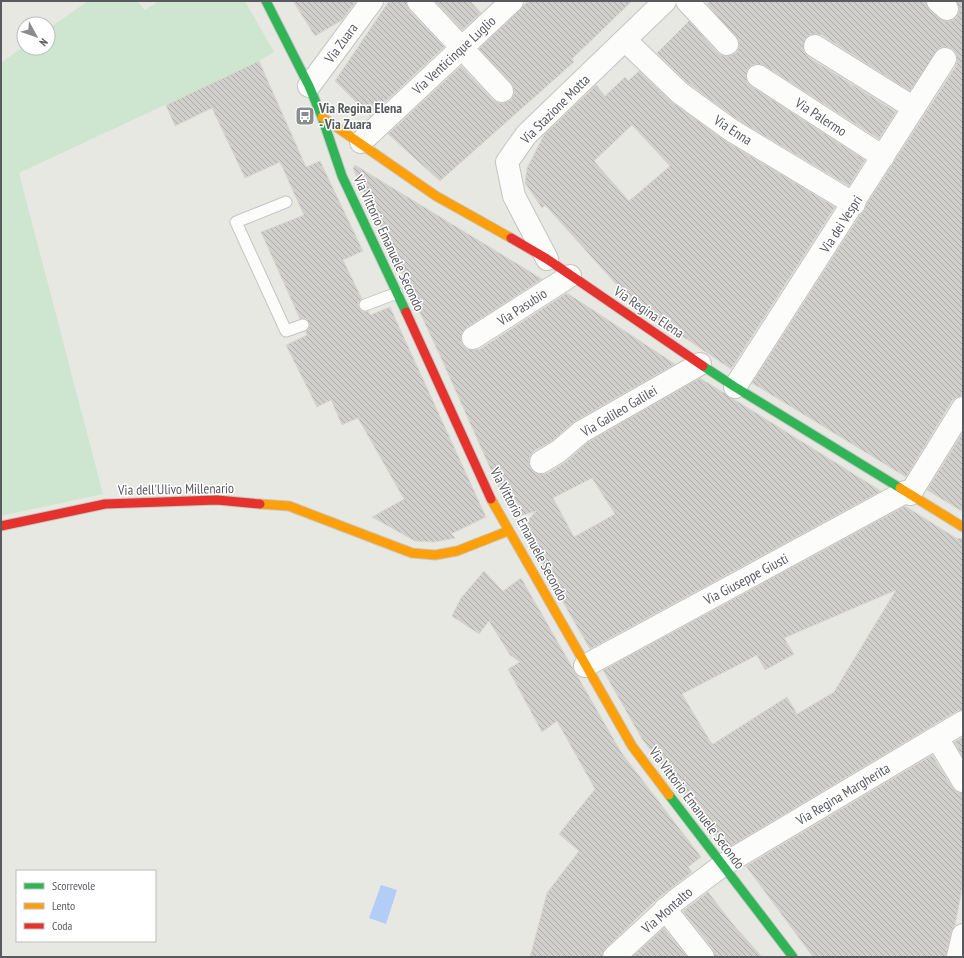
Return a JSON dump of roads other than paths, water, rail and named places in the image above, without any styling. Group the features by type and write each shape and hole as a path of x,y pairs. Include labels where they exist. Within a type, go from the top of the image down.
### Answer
{"street":[{"name":"Via Vittorio Emanuele Secondo","path":"266,1 309,86 322,117 342,176 488,493 508,531 632,746 793,957"},
{"name":"Via Zuara","path":"309,86 372,1"},
{"path":"418,1 502,91"},
{"name":"Via Venticinque Luglio","path":"361,142 512,1"},
{"name":"Via Stazione Motta","path":"547,259 514,196 507,162 526,135 665,1"},
{"path":"687,1 727,44"},
{"name":"Via Enna","path":"625,40 680,93 731,130 854,204"},
{"path":"815,46 914,108"},
{"name":"Via dei Vespri","path":"735,388 854,204 945,59"},
{"name":"Via Palermo","path":"758,76 883,157"},
{"name":"Via Regina Elena","path":"322,117 361,142 436,196 547,259 735,388 963,527"},
{"name":"Via Pasubio","path":"473,338 570,276"},
{"name":"Via Galileo Galilei","path":"541,462 559,451 581,432 700,364"},
{"path":"908,493 963,408"},
{"name":"Via Giuseppe Giusti","path":"585,666 890,501 908,493"},
{"name":"Via dell'Ulivo Millenario","path":"1,526 105,504 217,500 289,506 412,553 435,555 457,552 508,531"},
{"name":"Via Regina Margherita","path":"722,865 963,722"},
{"path":"937,738 963,781"},
{"name":"Via Montalto","path":"614,957 665,909 722,865"},
{"path":"665,909 703,957"},
{"path":"958,957 963,934"}],"lane":[{"path":"286,202 236,222 286,331 303,325"},
{"path":"365,305 397,294"}],"water":[{"path":"381,885 397,890 386,924 369,918"}],"place":[{"name":"Via Regina Elena - Via Zuara","path":"305,116"}]}
